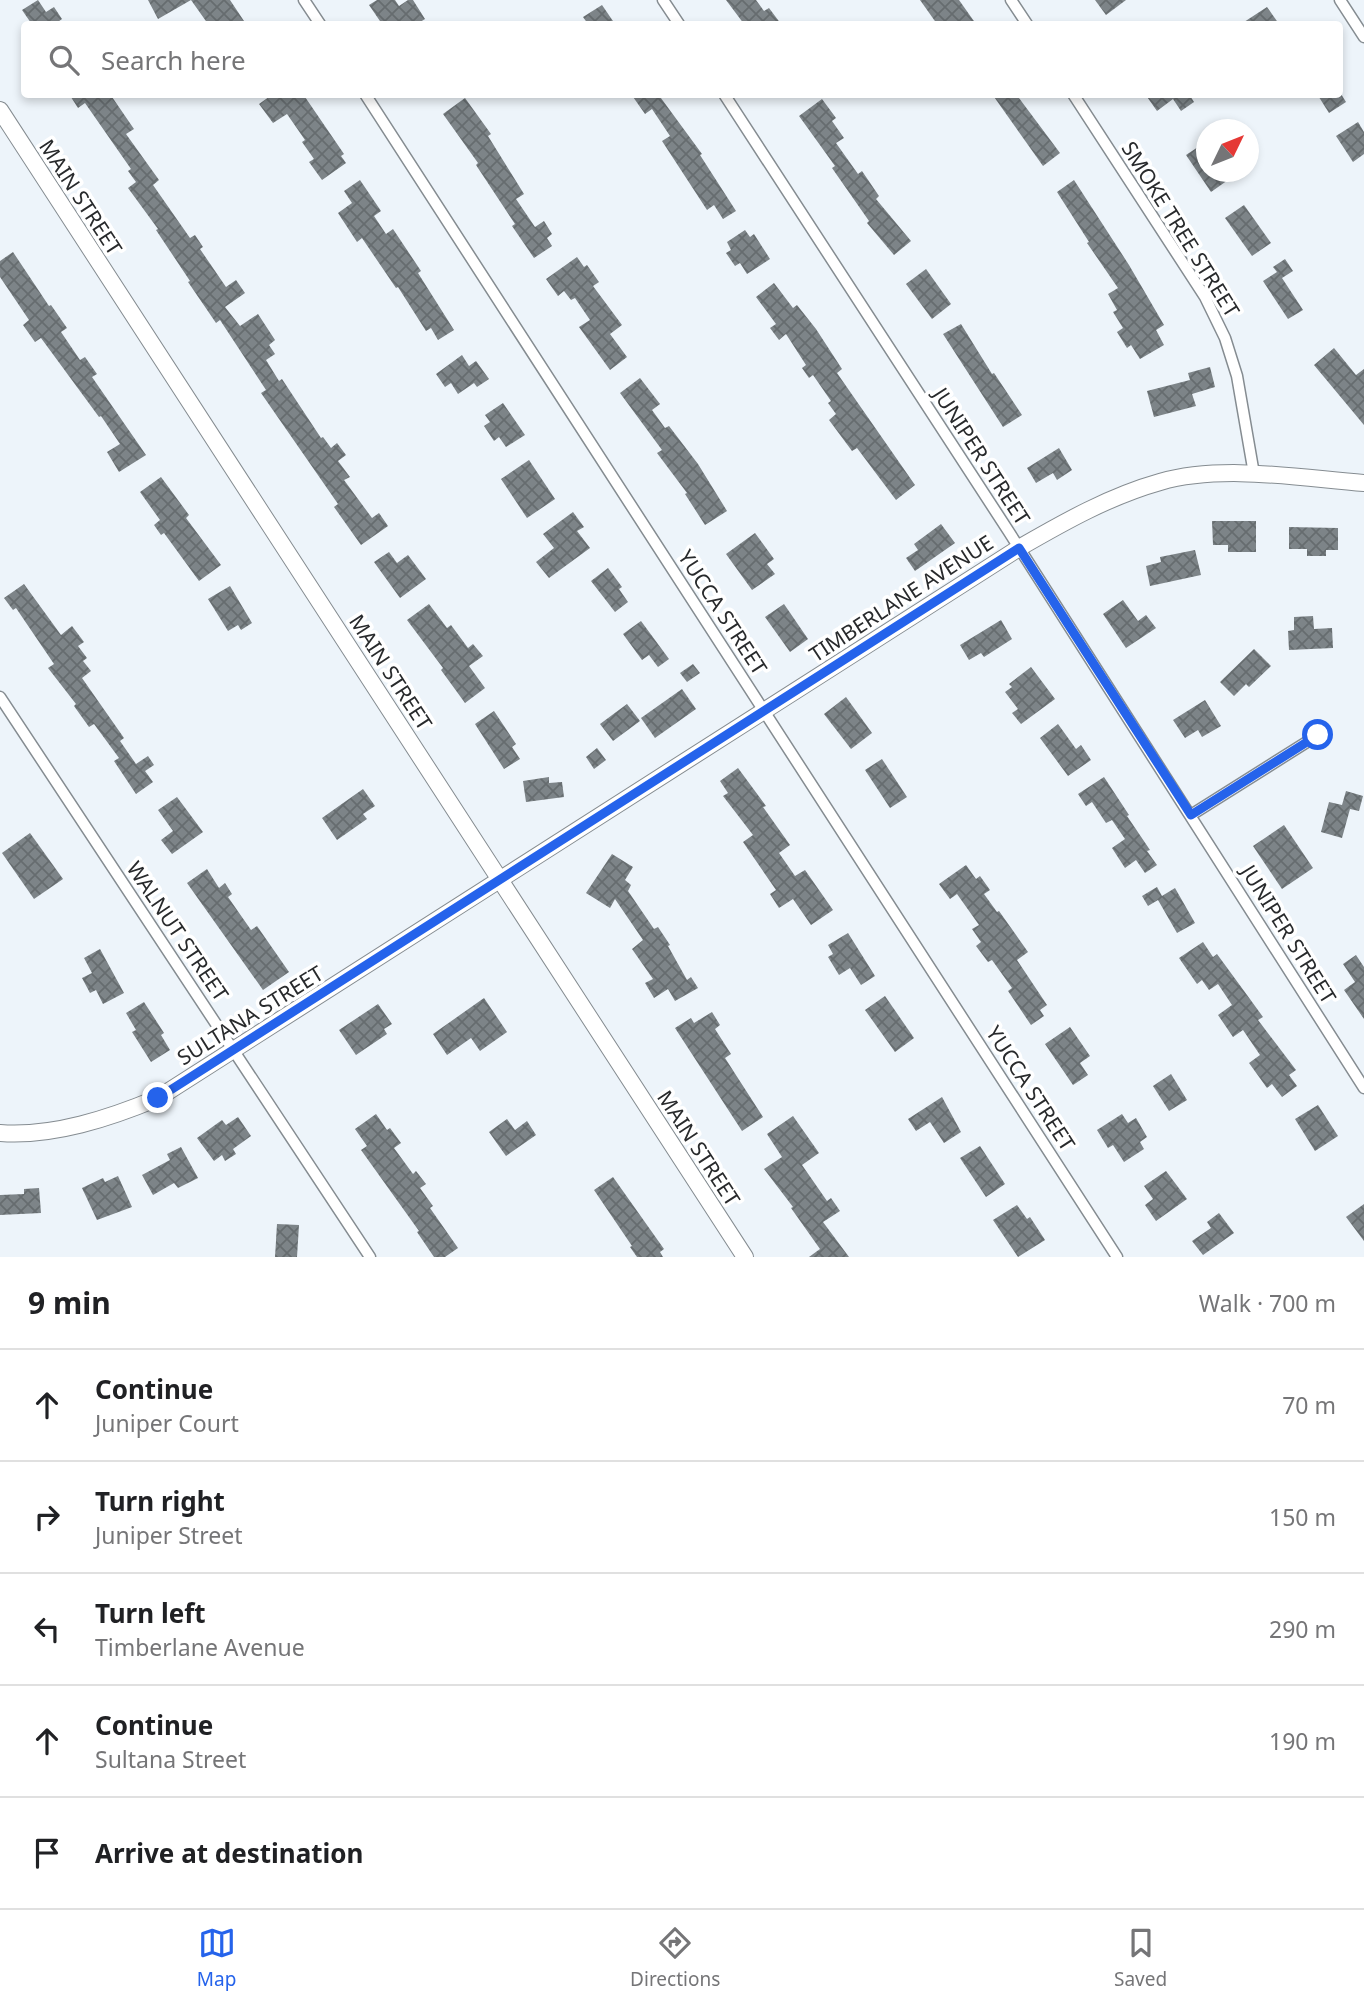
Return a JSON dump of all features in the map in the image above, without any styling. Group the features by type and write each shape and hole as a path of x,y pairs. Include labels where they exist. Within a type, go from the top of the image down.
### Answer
{"street":[{"path":"304,0 318,21"},
{"path":"663,0 677,21"},
{"path":"1011,0 1025,21"},
{"path":"1340,0 1364,37"},
{"name":"YUCCA STREET","path":"368,98 1117,1257"},
{"name":"JUNIPER STREET","path":"727,98 1361,1076 1364,1088"},
{"name":"SMOKE TREE STREET","path":"1076,98 1205,297 1225,338 1237,376 1254,474"},
{"name":"MAIN STREET","path":"0,110 502,880 744,1257"},
{"name":"TIMBERLANE AVENUE","path":"502,880 1019,548 1078,514 1162,481 1204,474 1254,474 1364,483"},
{"name":"WALNUT STREET","path":"0,697 370,1257"},
{"path":"1191,815 1318,735"},
{"name":"SULTANA STREET","path":"0,1133 49,1130 125,1112 158,1098 502,880"}],"building":[{"path":"38,0 46,12 54,7 62,19 30,21 22,10"},
{"path":"148,0 191,0 158,19"},
{"path":"191,0 230,0 244,21 206,21"},
{"path":"377,0 395,0 399,6 413,0 425,19 380,21 369,5"},
{"path":"726,0 756,0 764,11 769,8 779,21 742,21"},
{"path":"920,0 959,0 974,21 935,21"},
{"path":"1095,0 1126,0 1106,15"},
{"path":"602,5 613,21 586,21 583,17"},
{"path":"1267,7 1277,21 1246,21"},
{"path":"1343,97 1346,102 1329,113 1320,98"},
{"path":"72,98 113,98 134,129 126,134 159,180 153,185 190,238 195,235 203,247 200,249 226,287 236,280 245,293 225,307 240,326 258,314 275,340 269,345 275,354 266,360 279,381 282,379 321,438 323,437 331,448 337,443 346,455 338,461 350,477 344,480 372,518 379,513 388,526 361,545 334,507 338,504 261,393 266,390 220,320 216,323 188,282 190,281 156,230 158,229 128,188 136,182 128,171 131,169 85,103 78,108"},
{"path":"267,98 306,98 344,154 341,156 346,163 322,180 309,162 314,159 302,142 305,140 287,114 273,123 259,104"},
{"path":"465,98 491,134 488,136 524,194 516,199 535,227 544,221 552,234 547,238 552,246 534,258 476,165 478,163 443,114"},
{"path":"634,98 661,98 702,154 700,155 736,211 723,219 714,205 707,210 662,141 670,136 652,109 645,114"},
{"path":"995,98 1019,98 1060,153 1043,166"},
{"path":"1148,98 1192,98 1194,102 1181,111 1173,99 1157,111"},
{"path":"822,99 836,118 832,121 844,138 836,143 858,174 862,171 879,196 876,199 911,241 894,255 867,223 869,221 832,168 835,166 799,116"},
{"path":"1358,122 1364,132 1364,154 1353,162 1336,136"},
{"path":"1196,148 1196,170 1186,155"},
{"path":"360,180 381,211 374,216 386,234 393,229 421,271 418,273 454,330 438,340 431,328 426,331 362,238 357,242 338,213 352,203 344,191"},
{"path":"1074,180 1164,325 1156,330 1164,345 1140,359 1131,345 1127,348 1117,332 1123,328 1113,312 1117,310 1108,294 1118,288 1057,192"},
{"path":"1204,182 1225,182 1211,192"},
{"path":"1244,205 1271,243 1252,256 1225,218"},
{"path":"745,230 750,237 754,234 770,259 747,274 740,263 735,266 726,253 731,250 727,242"},
{"path":"13,252 67,328 61,332 80,360 85,357 97,374 92,377 146,455 119,472 107,452 120,444 41,338 35,342 23,325 29,320 0,277 0,261"},
{"path":"577,257 584,267 587,265 599,282 593,286 622,325 610,334 627,357 610,370 579,327 590,320 575,298 571,300 564,291 558,296 546,279"},
{"path":"1285,259 1293,271 1282,278 1303,310 1288,319 1263,281 1277,272 1273,267"},
{"path":"926,269 951,304 932,319 906,284"},
{"path":"774,283 793,308 797,305 816,329 842,369 837,373 915,485 896,500 857,448 852,451 829,420 836,414 828,403 831,401 813,375 809,378 802,368 806,365 786,334 779,340 770,328 776,324 756,297"},
{"path":"961,324 1022,415 1003,427 943,334"},
{"path":"1334,348 1356,375 1364,369 1364,425 1314,365"},
{"path":"462,355 469,366 476,361 489,379 477,387 474,383 458,394 451,383 445,387 436,374"},
{"path":"1210,367 1215,387 1192,394 1196,406 1154,417 1147,391 1190,380 1188,373"},
{"path":"640,378 660,404 652,410 665,428 669,426 698,464 727,511 705,525 685,494 687,493 657,453 662,450 620,393"},
{"path":"503,403 525,435 506,447 499,437 494,441 484,426 490,422 485,415"},
{"path":"1059,448 1072,470 1057,480 1053,473 1036,483 1027,468"},
{"path":"529,460 555,499 527,518 501,479"},
{"path":"161,477 189,515 186,518 221,565 199,581 164,533 161,535 154,525 160,520 140,492"},
{"path":"573,512 584,527 577,531 590,548 549,578 536,562 554,548 543,534"},
{"path":"1212,521 1256,521 1256,552 1228,552 1228,545 1213,545"},
{"path":"941,524 955,543 915,571 906,558 918,550 914,544"},
{"path":"1289,527 1338,528 1338,550 1326,550 1326,556 1307,556 1307,549 1289,549"},
{"path":"755,533 774,559 767,564 775,574 752,590 726,554"},
{"path":"1195,550 1201,575 1150,586 1146,566 1161,562 1160,557"},
{"path":"389,552 397,563 408,555 426,579 400,598 374,562"},
{"path":"608,568 622,587 619,589 628,602 615,612 591,581"},
{"path":"24,584 61,635 72,626 84,642 78,646 87,658 83,661 91,671 82,678 124,738 120,741 136,764 148,756 154,765 145,771 153,782 136,794 114,761 119,758 94,724 89,727 74,706 76,704 48,668 54,664 16,608 13,610 4,598"},
{"path":"230,586 252,623 241,630 238,625 228,631 208,599"},
{"path":"1123,600 1138,621 1146,615 1156,628 1126,648 1103,614"},
{"path":"429,604 447,628 451,625 468,648 473,644 483,656 469,666 485,688 465,703 407,620"},
{"path":"784,604 808,639 790,652 765,617"},
{"path":"1313,616 1314,629 1332,628 1333,648 1289,650 1288,631 1294,630 1294,617"},
{"path":"1001,620 1012,639 984,657 981,653 969,660 960,645"},
{"path":"641,621 669,659 658,667 649,655 642,660 623,634"},
{"path":"1254,649 1271,666 1249,687 1246,684 1234,696 1220,682"},
{"path":"693,664 700,673 687,682 680,673"},
{"path":"1031,667 1055,699 1021,724 1012,713 1018,709 1005,692 1012,687 1009,684"},
{"path":"682,689 696,709 655,738 641,718"},
{"path":"846,697 872,733 851,749 824,714"},
{"path":"1205,700 1221,726 1202,737 1198,730 1185,738 1173,720"},
{"path":"627,704 640,721 613,741 600,724"},
{"path":"494,711 516,744 512,747 520,759 504,769 475,724"},
{"path":"1058,724 1076,749 1081,745 1091,760 1068,776 1040,738"},
{"path":"597,748 606,760 594,769 586,757"},
{"path":"882,759 907,797 890,808 865,770"},
{"path":"738,768 790,845 779,853 795,876 805,870 833,910 811,925 793,899 779,908 770,894 776,890 743,842 753,835 723,796 728,793 720,781"},
{"path":"549,777 549,783 562,782 564,797 526,802 523,781"},
{"path":"1104,777 1157,865 1145,873 1136,860 1125,868 1112,848 1125,839 1112,820 1106,823 1092,802 1086,806 1078,794"},
{"path":"363,789 375,806 363,814 367,819 337,840 322,818"},
{"path":"1346,791 1363,796 1359,811 1350,809 1342,838 1321,832 1329,802 1342,805"},
{"path":"177,797 203,832 172,854 161,840 173,831 158,810"},
{"path":"1284,825 1313,868 1282,889 1253,846"},
{"path":"30,833 63,879 34,899 2,853"},
{"path":"612,854 633,867 625,880 631,885 628,891 654,929 658,927 670,945 668,946 687,980 691,977 698,988 675,1001 668,989 654,998 645,983 653,979 632,949 643,940 615,899 610,908 586,893"},
{"path":"966,865 976,879 980,876 990,890 984,894 1028,952 1017,960 1047,1005 1040,1010 1044,1016 1031,1025 1008,991 1012,988 992,960 988,962 976,946 981,942 972,929 979,925 957,894 950,899 939,884"},
{"path":"207,869 219,888 225,883 232,894 228,897 251,930 257,926 289,972 263,990 187,883"},
{"path":"1157,887 1162,896 1175,888 1195,923 1177,933 1158,900 1148,906 1142,896"},
{"path":"848,933 875,976 861,985 850,968 839,975 828,957 833,954 828,945"},
{"path":"1203,942 1213,957 1217,954 1263,1017 1258,1020 1296,1070 1289,1075 1297,1086 1282,1097 1272,1084 1267,1088 1249,1063 1260,1055 1243,1030 1233,1037 1218,1015 1232,1005 1218,984 1209,990 1202,980 1197,984 1179,958"},
{"path":"100,949 124,993 103,1004 96,990 90,993 82,978 92,973 84,958"},
{"path":"1356,955 1364,967 1364,1019 1344,990 1355,982 1343,964"},
{"path":"885,996 914,1038 895,1052 865,1010"},
{"path":"484,998 507,1032 480,1051 471,1038 447,1055 433,1034"},
{"path":"144,1002 164,1033 161,1035 170,1050 151,1062 132,1032 136,1030 126,1013"},
{"path":"378,1004 392,1024 384,1029 387,1034 356,1055 339,1030"},
{"path":"712,1012 720,1025 715,1029 731,1054 725,1058 763,1117 742,1131 675,1028 691,1018 694,1023"},
{"path":"1070,1027 1090,1056 1080,1063 1088,1075 1073,1085 1045,1044"},
{"path":"1171,1074 1187,1100 1169,1111 1153,1086"},
{"path":"942,1097 961,1132 944,1143 930,1122 916,1131 908,1119"},
{"path":"1318,1105 1338,1136 1315,1151 1295,1119"},
{"path":"376,1114 387,1130 390,1128 401,1143 394,1148 413,1174 416,1171 426,1184 420,1188 433,1206 430,1208 458,1248 445,1257 434,1257 417,1232 419,1231 361,1150 367,1146 355,1129"},
{"path":"1122,1114 1128,1123 1136,1118 1147,1137 1140,1142 1144,1149 1124,1162 1113,1145 1108,1148 1097,1130"},
{"path":"793,1116 819,1153 802,1165 827,1201 831,1198 840,1211 823,1222 849,1257 809,1257 820,1249 764,1169 782,1157 767,1134"},
{"path":"238,1117 251,1136 233,1149 236,1154 225,1161 222,1155 214,1161 197,1138 222,1120 226,1125"},
{"path":"507,1119 515,1130 527,1121 536,1135 506,1156 489,1132"},
{"path":"980,1146 1005,1184 986,1197 960,1158"},
{"path":"181,1147 198,1178 178,1188 174,1183 153,1195 142,1175 170,1160 167,1154"},
{"path":"1166,1171 1187,1199 1156,1221 1145,1205 1153,1199 1144,1186"},
{"path":"118,1176 132,1207 97,1220 82,1188 103,1178 105,1182"},
{"path":"613,1177 664,1249 660,1252 663,1257 637,1257 594,1190"},
{"path":"39,1188 41,1213 0,1215 0,1195 24,1194 24,1189"},
{"path":"1364,1204 1364,1241 1346,1217"},
{"path":"1017,1205 1027,1219 1030,1217 1045,1240 1018,1257 993,1220"},
{"path":"1219,1213 1234,1233 1203,1255 1192,1241 1211,1228 1207,1222"},
{"path":"277,1224 299,1225 297,1257 275,1257"}],"route":[{"path":"158,1098 1019,548 1191,815 1318,735"}]}
